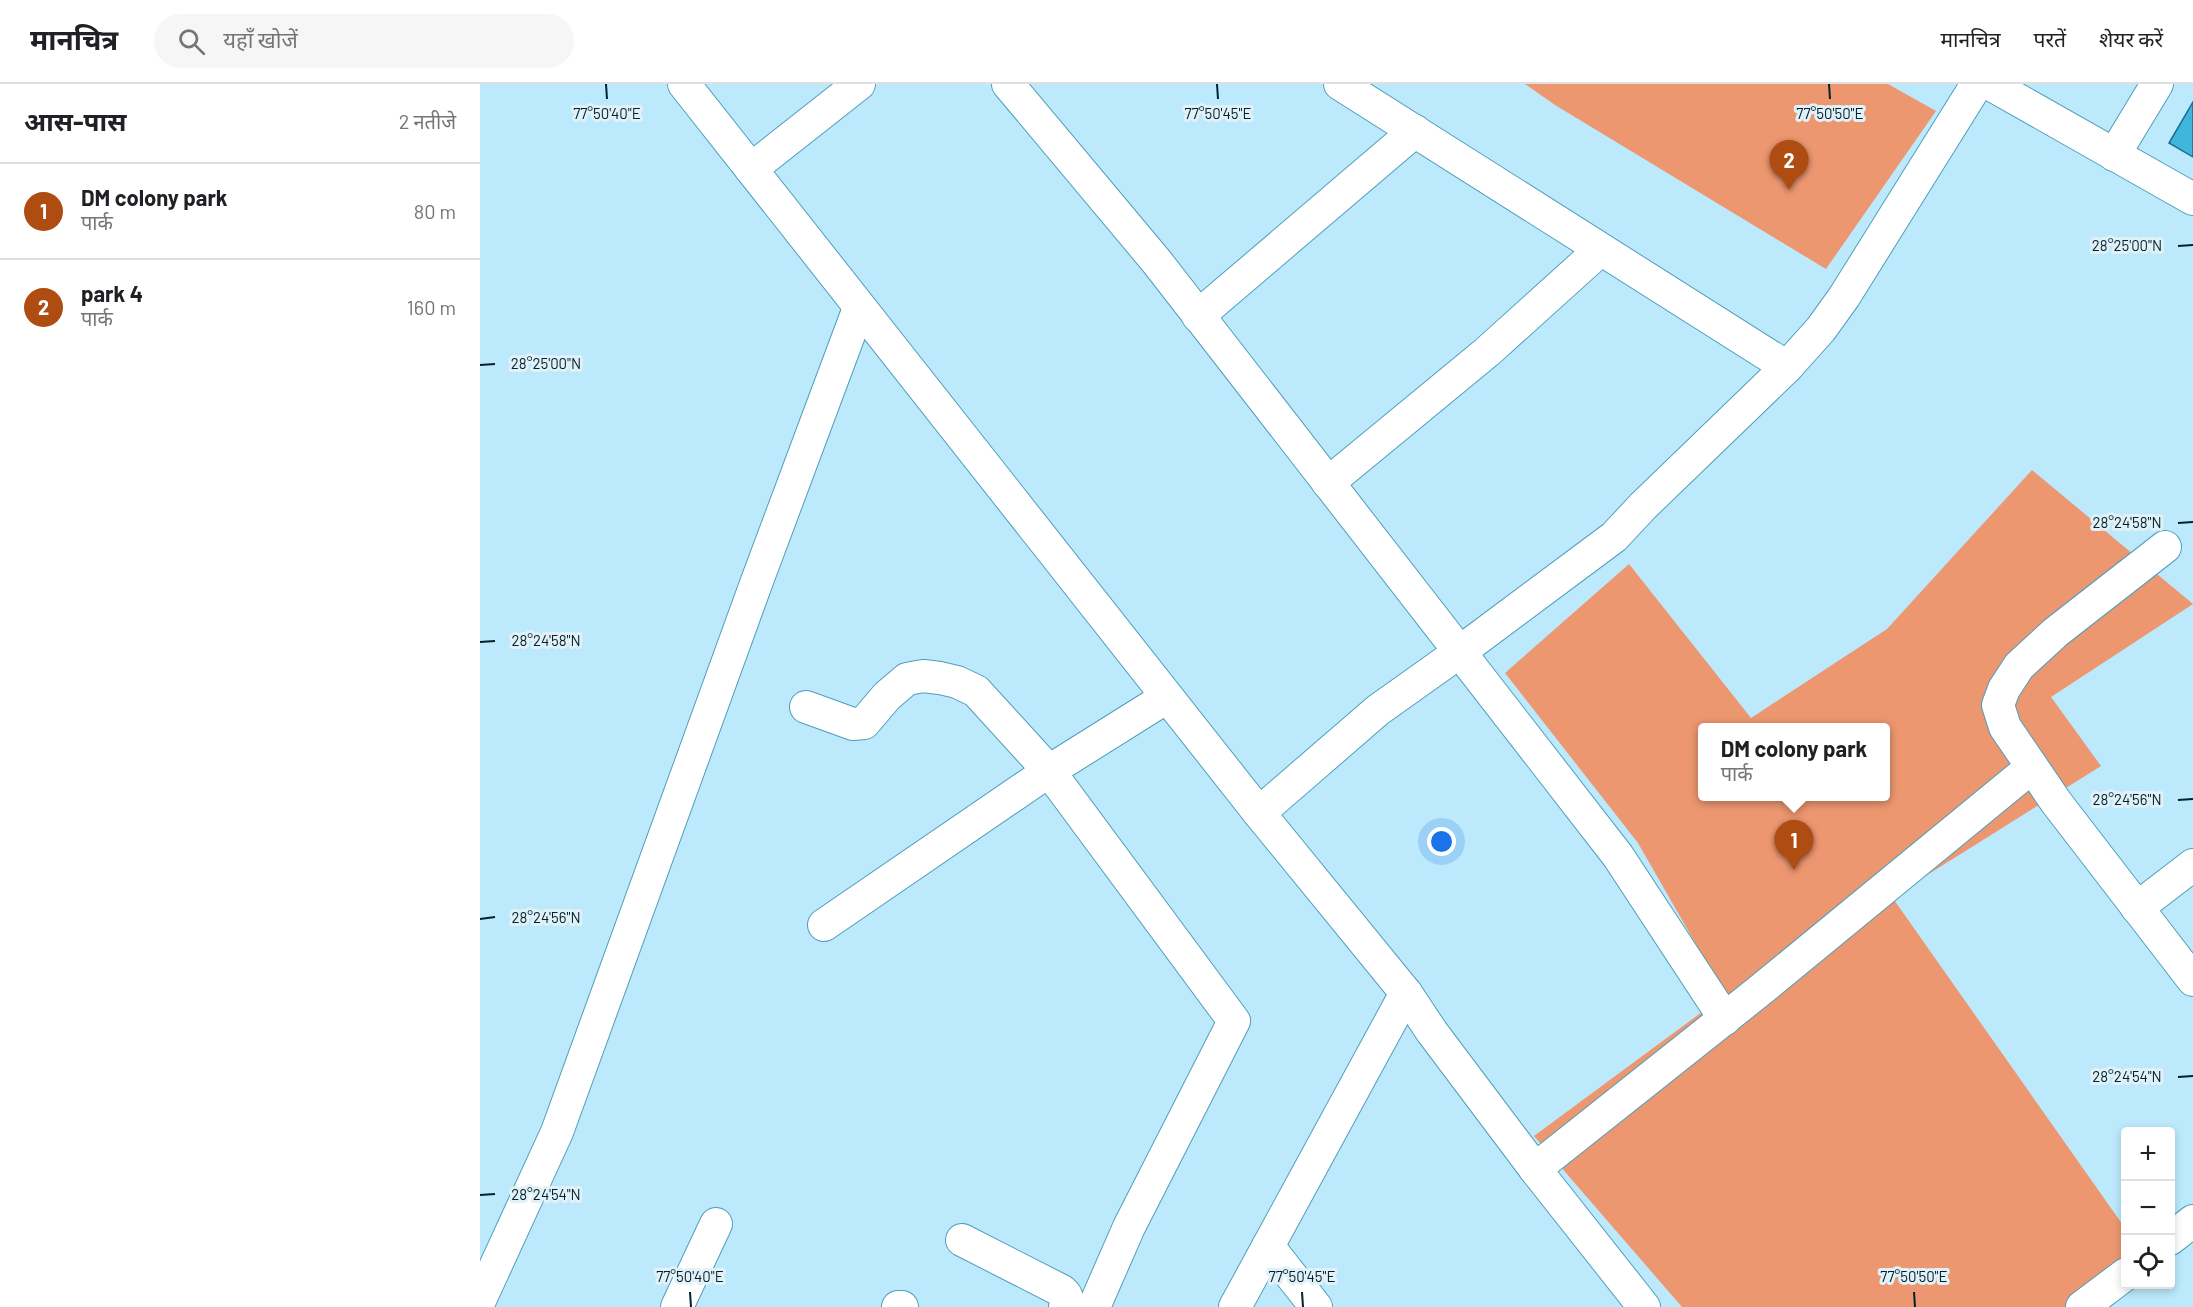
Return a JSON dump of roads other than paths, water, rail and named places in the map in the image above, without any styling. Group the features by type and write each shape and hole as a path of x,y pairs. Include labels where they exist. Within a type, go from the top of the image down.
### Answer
{"street":[{"path":"684,84 1258,813 1406,993 1432,1032 1535,1169 1644,1307"},
{"path":"751,169 860,84"},
{"path":"1008,84 1157,262 1461,651 1618,856 1725,1019"},
{"path":"1340,84 1787,367"},
{"path":"1258,813 1378,711 1614,537 1651,498 1787,367 1821,329 1844,297 1977,84"},
{"path":"1990,84 2193,200"},
{"path":"2114,155 2157,84"},
{"path":"1198,316 1415,131"},
{"path":"1328,483 1487,352 1600,249"},
{"path":"480,1300 557,1132 859,308"},
{"path":"2165,547 2056,632 2019,666 2004,689 1998,705 2005,727 2056,802 2193,980"},
{"path":"806,707 853,724 864,723 886,696 907,679 923,676 957,682 976,691 1049,771 1234,1021 1129,1227 1094,1307"},
{"path":"824,925 1049,771 1167,697"},
{"path":"1535,1169 1725,1019 2032,767"},
{"path":"2138,908 2193,864"},
{"path":"1235,1307 1406,993"},
{"path":"2175,1235 2193,1221"},
{"path":"677,1307 716,1224"},
{"path":"962,1240 1062,1291 1068,1299 1065,1307"},
{"path":"1268,1246 1316,1307"},
{"path":"2082,1307 2121,1278"}],"place":[{"name":"park 4","path":"1789,190"},
{"name":"DM colony park","path":"1794,870"}]}
